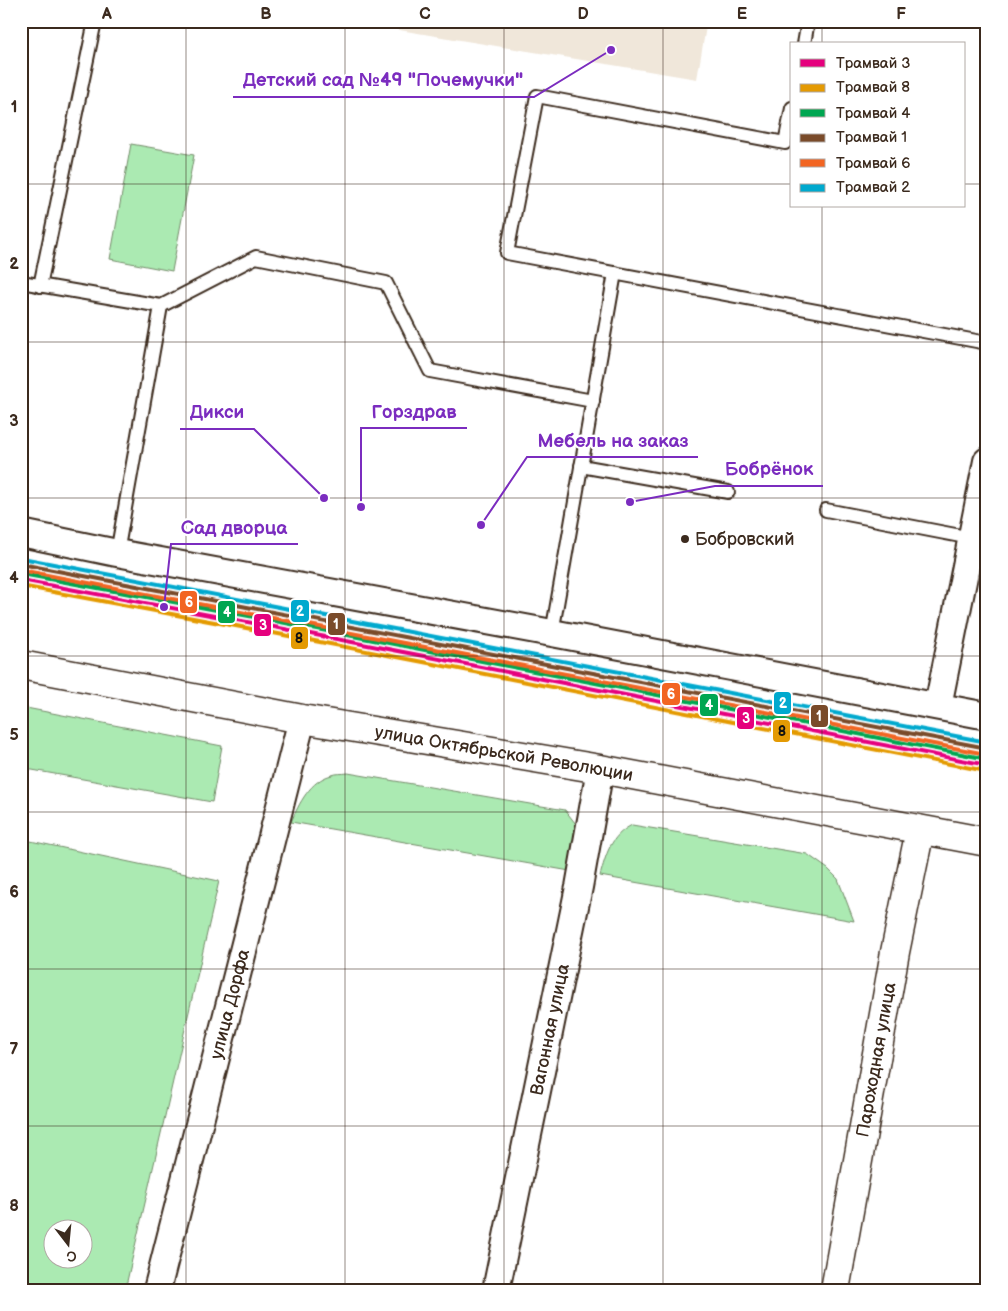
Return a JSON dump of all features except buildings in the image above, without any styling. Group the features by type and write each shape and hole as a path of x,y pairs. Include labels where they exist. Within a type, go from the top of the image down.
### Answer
{"main road":[{"name":"улица Октябрьской Революции","path":"21,665 302,719 600,769 987,842"},
{"name":"Пароходная улица","path":"836,1290 895,952 920,830"}],"street":[{"path":"938,706 987,461"},
{"path":"21,533 117,553 987,716"},
{"name":"улица Дорфа","path":"157,1290 302,719"},
{"name":"Вагонная улица","path":"496,1290 579,888 600,769"}],"lane":[{"path":"40,286 95,21"},
{"path":"804,42 808,21"},
{"path":"790,118 785,143 537,96 507,253 987,344"},
{"path":"21,282 161,306 256,257 386,283 430,371 593,401"},
{"path":"552,633 615,274"},
{"path":"117,553 161,306"},
{"path":"581,466 728,492"},
{"path":"826,510 971,538"}],"shaded area":[{"path":"345,21 707,21 697,79"}],"green space":[{"path":"131,144 194,155 172,271 110,259"},
{"path":"21,707 222,746 212,802 21,768"},
{"path":"348,773 565,810 579,828 570,871 291,822 311,787 334,774"},
{"path":"632,825 807,854 828,869 838,879 854,921 600,876 614,840"},
{"path":"21,839 219,881 125,1290 21,1290"}],"tram line":[{"name":"2","path":"22,558 987,742"},
{"name":"1","path":"21,564 987,748"},
{"name":"6","path":"21,570 986,754"},
{"name":"4","path":"22,574 270,620 987,759"},
{"name":"3","path":"21,580 987,765"},
{"name":"8","path":"21,586 986,771"}],"place":[{"name":"Детский сад №49 \"Почемучки\"","path":"611,50"},
{"name":"Дикси","path":"324,498"},
{"name":"Бобрёнок","path":"630,502"},
{"name":"Горздрав","path":"361,507"},
{"name":"Мебель на заказ","path":"481,525"},
{"name":"Бобровский","path":"685,539"},
{"name":"Сад дворца","path":"164,607"}]}
